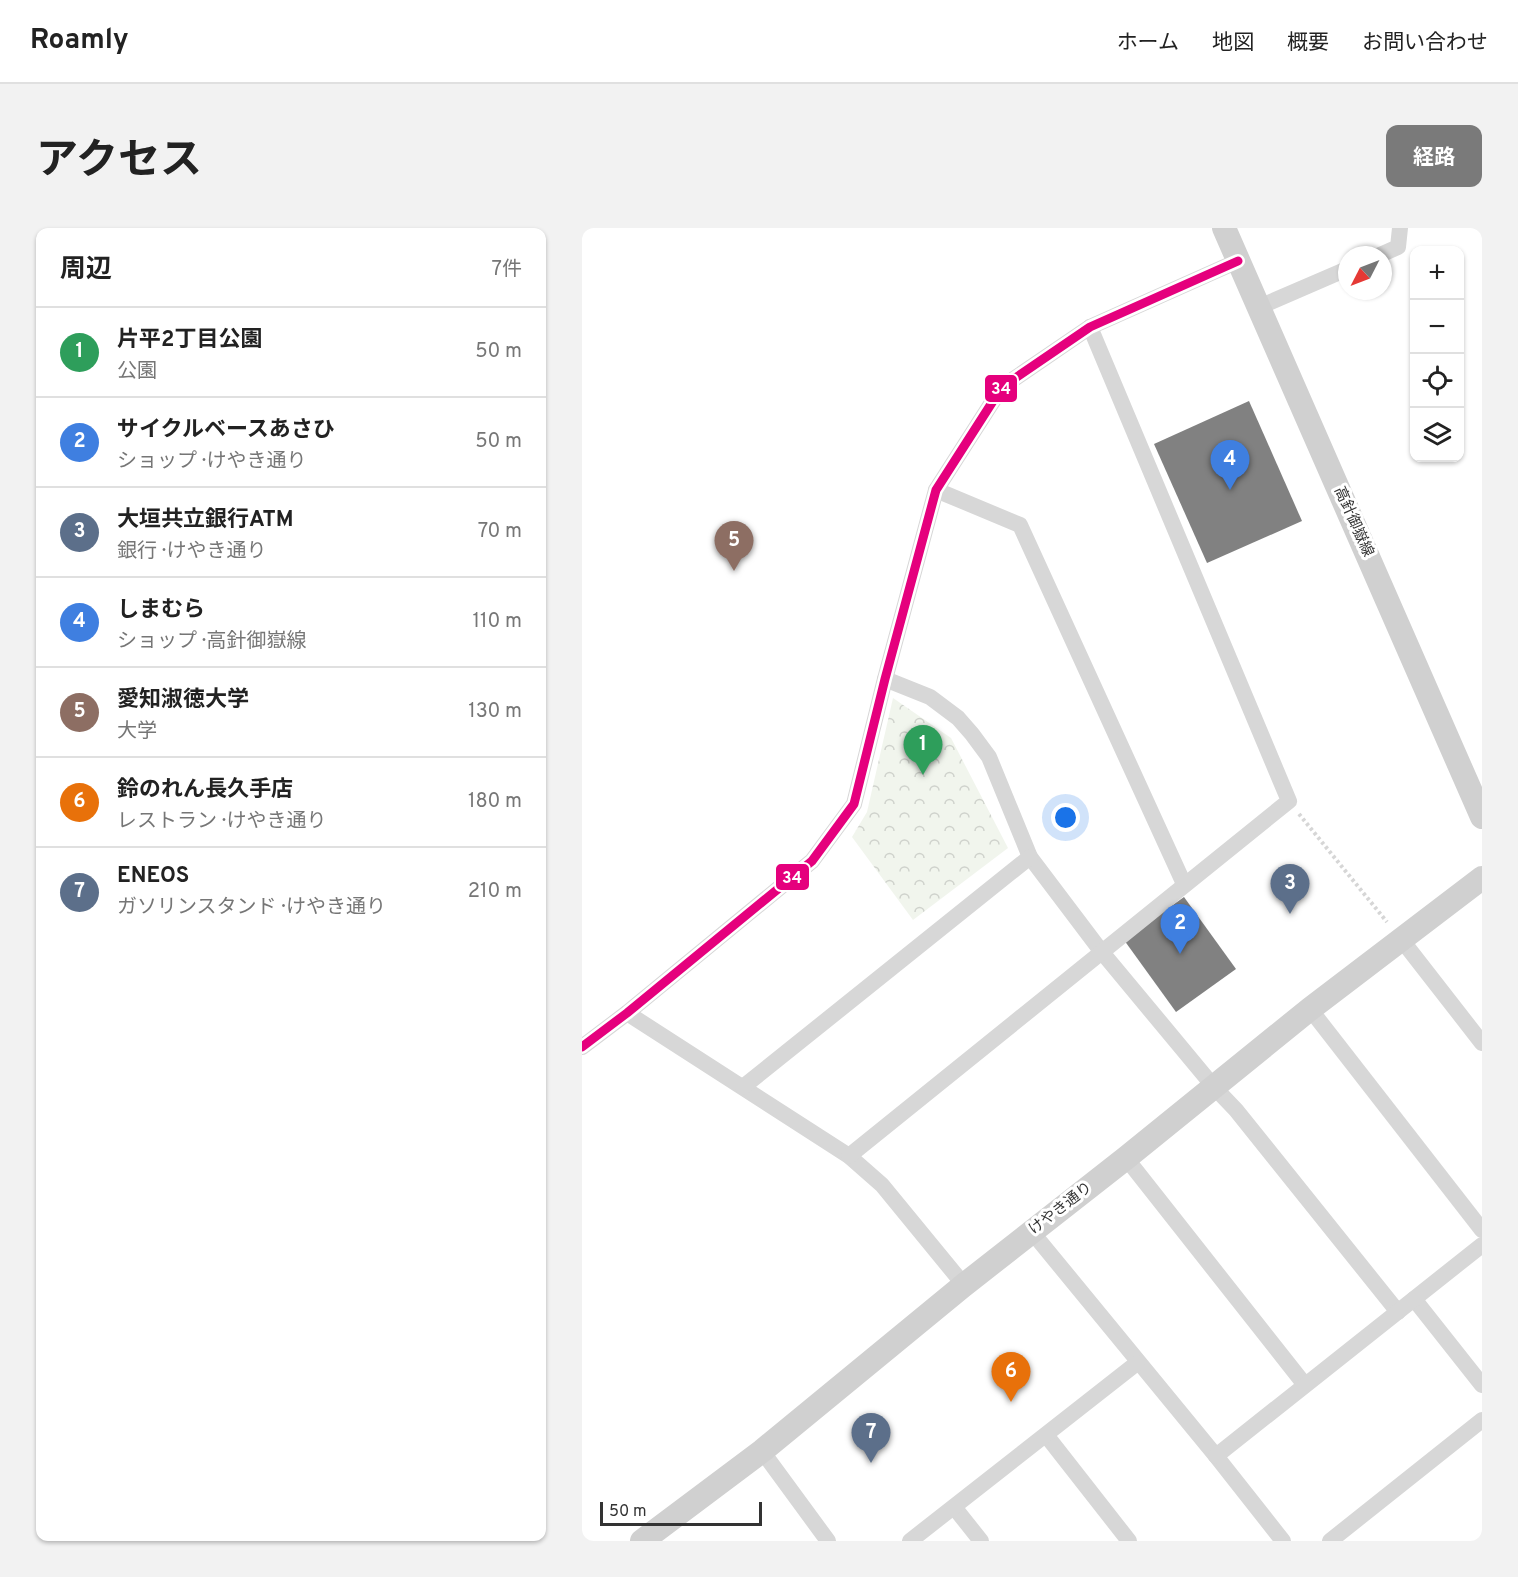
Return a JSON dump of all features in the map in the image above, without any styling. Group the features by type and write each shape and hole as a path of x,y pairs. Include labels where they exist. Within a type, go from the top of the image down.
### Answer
{"street":[{"name":"高針御嶽線","path":"1224,228 1482,817"},
{"path":"1392,250 1398,247 1400,228"},
{"path":"582,1047 627,1013 812,861 854,804 936,490 1002,387 1090,327 1238,261"},
{"path":"1259,307 1338,273"},
{"path":"849,1156 1289,801 1090,327"},
{"path":"936,490 1020,525 1184,884"},
{"path":"885,679 930,697 958,718 972,734 989,757 1030,857 1101,951 1214,1087 1236,1110 1398,1311"},
{"path":"743,1087 1030,857"},
{"name":"けやき通り","path":"642,1541 762,1451 964,1285 1310,1009 1482,878"},
{"path":"1401,939 1482,1043"},
{"path":"1310,1009 1482,1230"},
{"path":"627,1013 849,1156 882,1185 964,1285"},
{"path":"1126,1158 1305,1385"},
{"path":"1032,1232 1283,1541"},
{"path":"1216,1456 1482,1245"},
{"path":"1414,1299 1482,1384"},
{"path":"910,1541 1137,1363"},
{"path":"1330,1541 1482,1420"},
{"path":"1046,1435 1129,1541"},
{"path":"762,1451 828,1541"},
{"path":"954,1507 981,1541"}],"path":[{"path":"1289,801 1401,939"}],"green space":[{"path":"893,698 951,738 1008,848 913,920 852,837 867,812"}],"building":[{"path":"1249,401 1302,521 1207,563 1154,444"},
{"path":"1184,897 1236,969 1176,1012 1124,940"}],"transit line":[{"name":"34","path":"582,1047 627,1013 812,861 854,804 936,490 1002,387 1090,327 1238,261"}],"place":[{"name":"しまむら","path":"1230,490"},
{"name":"愛知淑徳大学","path":"734,571"},
{"name":"片平2丁目公園","path":"923,775"},
{"name":"大垣共立銀行ATM","path":"1290,914"},
{"name":"サイクルベースあさひ","path":"1180,954"},
{"name":"鈴のれん長久手店","path":"1011,1402"},
{"name":"ENEOS","path":"871,1463"}]}
